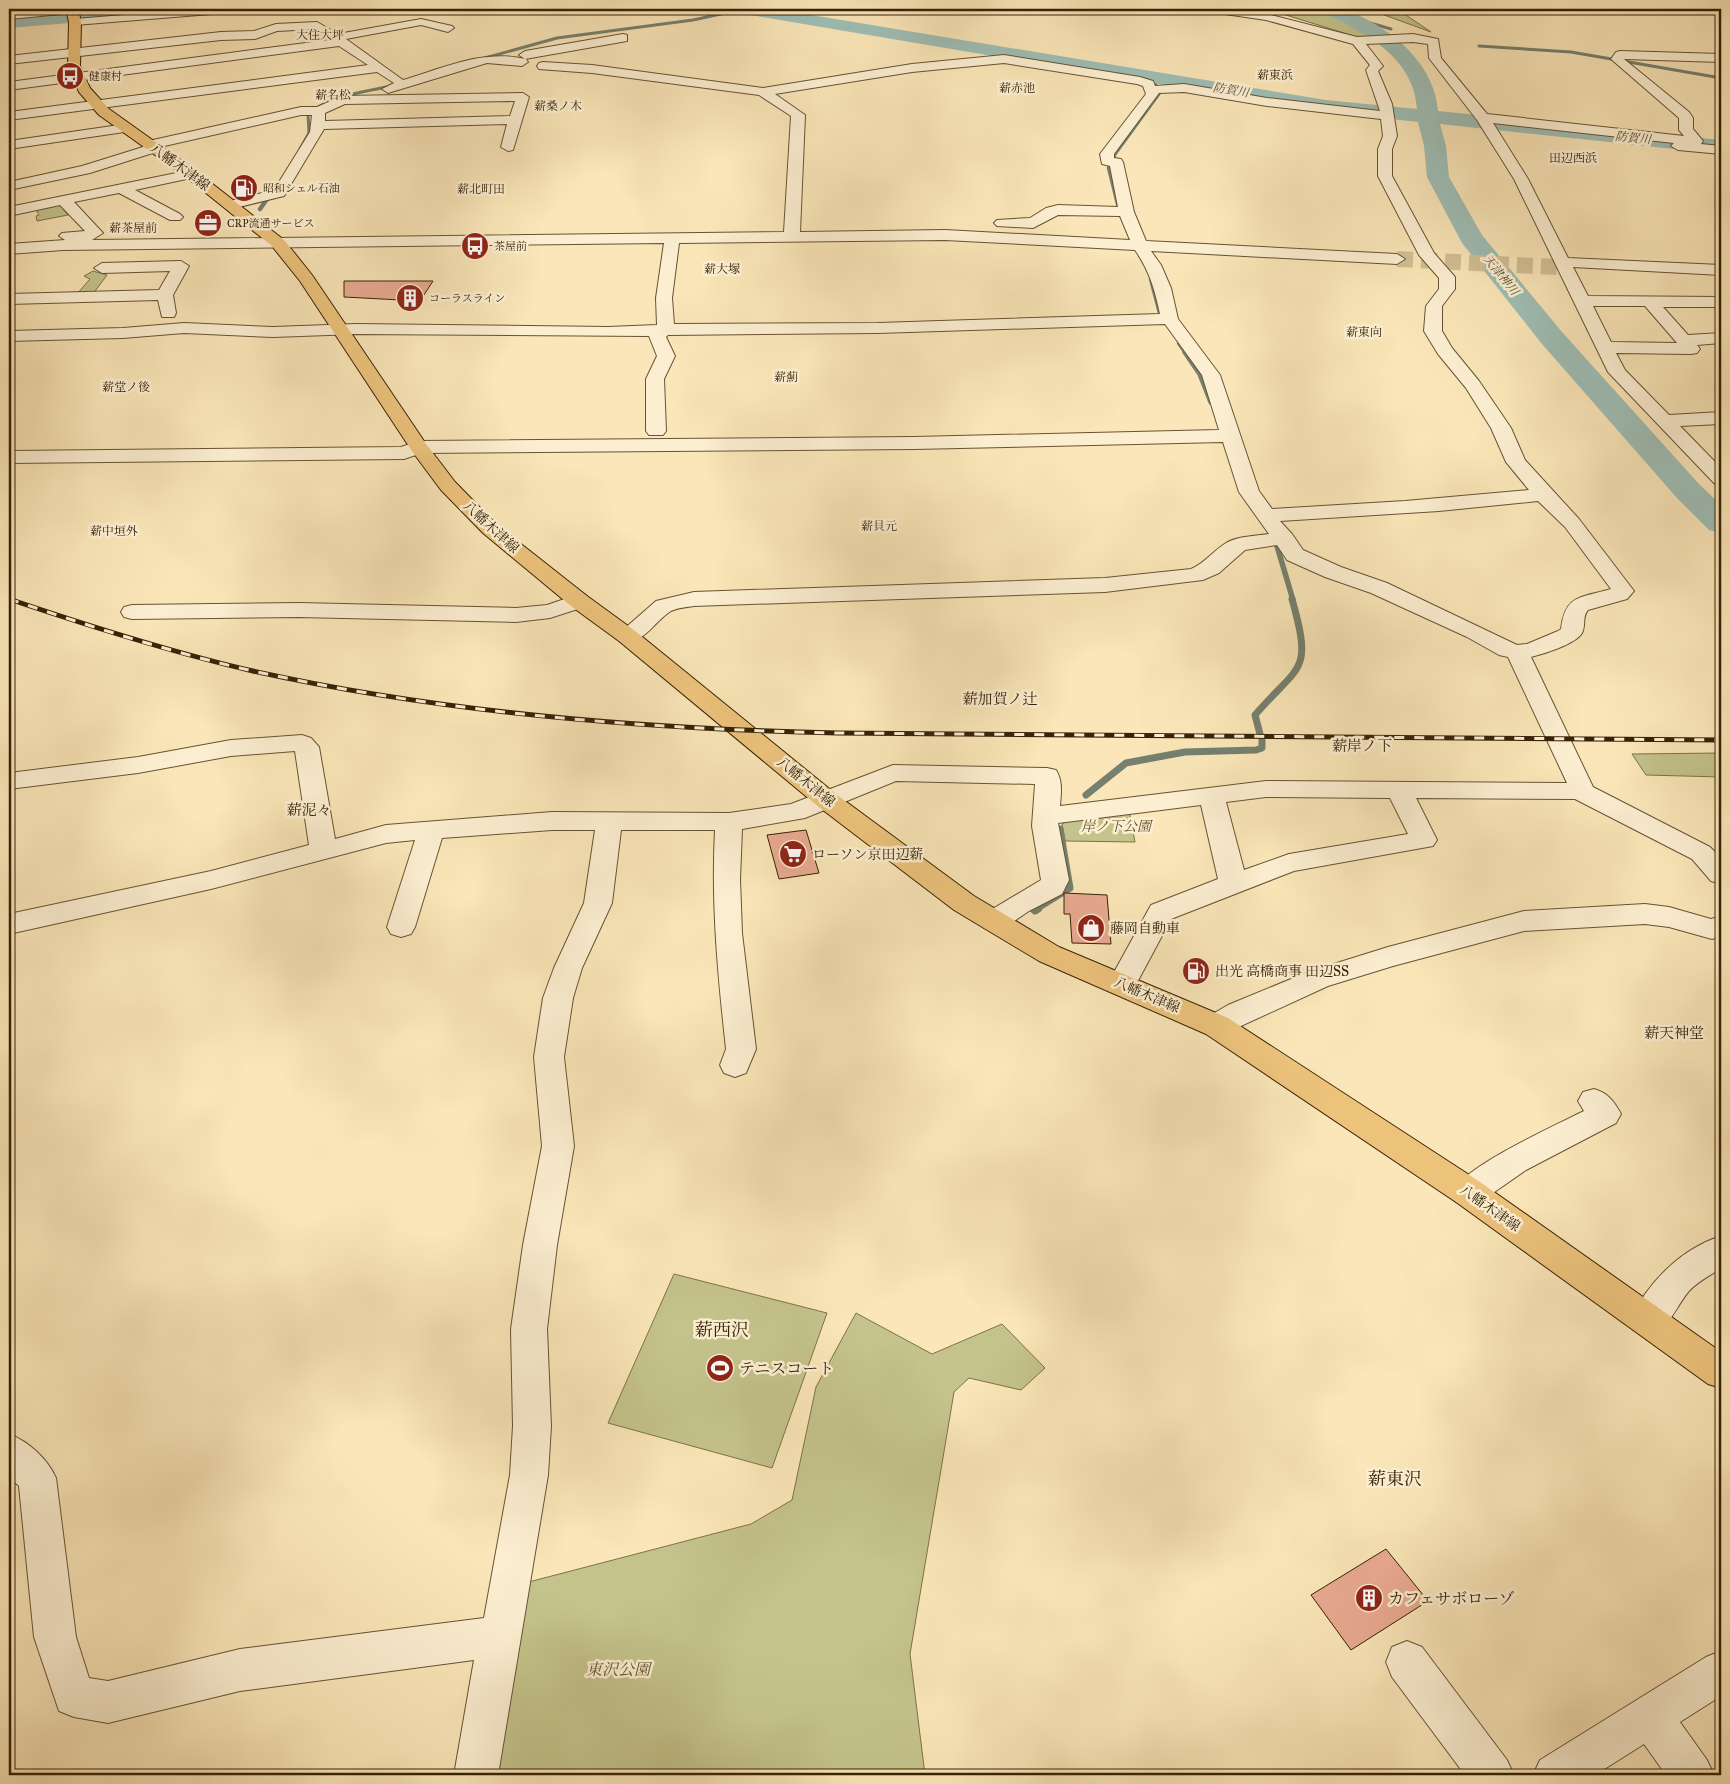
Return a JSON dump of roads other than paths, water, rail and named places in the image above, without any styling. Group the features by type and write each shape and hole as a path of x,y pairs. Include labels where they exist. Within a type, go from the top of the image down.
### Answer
{"main road":[{"name":"八幡木津線","path":"74,14 74,52 78,77 97,105 191,174 278,243 306,278 419,447 448,486 490,529 579,601 627,636 828,801 964,903 1049,954 1217,1026 1468,1192 1721,1372"}],"street":[{"path":"176,13 170,25 218,23 230,9"},
{"path":"9,16 176,13 236,9"},
{"path":"1211,9 1267,17 1358,41 1418,38 1434,42 1435,58 1486,122 1521,179 1548,232 1568,265 1581,301 1617,372 1721,479"},
{"path":"9,60 162,38 255,35 276,28 318,20 337,40 397,80"},
{"path":"9,86 265,52 337,40 422,22 448,28"},
{"path":"231,205 280,193 318,132 312,114 280,81 255,35"},
{"path":"506,59 585,43 623,38"},
{"path":"543,66 592,69 763,92 912,68 1004,59 1117,74 1148,84 1153,94 1107,154 1107,161 1116,162 1121,211 1153,265 1163,288 1165,320 1211,375 1218,392 1224,436 1249,492 1266,515 1278,538 1295,555 1308,562 1378,588 1475,632 1506,650 1517,652 1532,650 1566,636 1572,631 1574,610 1580,604 1620,594 1623,591 1572,523 1543,494 1516,462 1502,428 1473,385 1444,350 1434,330 1434,306 1447,289 1447,278 1427,255 1385,176 1385,149 1390,136 1388,106 1373,81 1372,70 1377,66 1358,41"},
{"path":"1486,122 1696,141 1686,130 1686,118 1684,115 1617,59 1620,55 1624,54 1721,58"},
{"path":"312,114 342,100 435,76 486,59 506,59 522,62"},
{"path":"9,116 377,68"},
{"path":"435,76 476,77"},
{"path":"504,97 509,83"},
{"path":"1152,90 1184,88 1267,102 1388,116"},
{"path":"763,92 798,115 792,236"},
{"path":"342,100 523,97 508,147"},
{"path":"9,186 85,170 151,146 312,114 515,120"},
{"path":"1486,122 1721,150"},
{"path":"9,145 126,128"},
{"path":"1701,148 1721,164"},
{"path":"9,211 191,174"},
{"path":"121,188 175,217"},
{"path":"9,239 89,236 95,233 64,200"},
{"path":"988,221 1025,225 1058,210 1121,211"},
{"path":"849,236 850,227 885,220"},
{"path":"9,249 63,246 278,243 792,236 945,236 1139,244 1397,259"},
{"path":"656,431 655,379 666,356 657,336 666,327 664,298 672,238"},
{"path":"1568,265 1721,270"},
{"path":"1568,265 1721,277"},
{"path":"102,268 181,266 165,294 170,330"},
{"path":"9,299 165,294"},
{"path":"1581,301 1721,302"},
{"path":"1604,347 1691,349 1651,303"},
{"path":"9,336 170,330 194,328 236,318 289,332 341,330 662,332 717,328 878,328 1165,320"},
{"path":"1683,340 1721,338"},
{"path":"1666,421 1721,418"},
{"path":"9,456 404,453 419,447 914,443 1224,436"},
{"path":"1266,515 1426,507 1543,494"},
{"path":"627,636 641,627 664,606 694,600 747,596 1059,588 1114,584 1195,575 1211,568 1231,549 1240,544 1278,538"},
{"path":"132,612 299,610 516,615 550,611 579,601"},
{"path":"1517,652 1581,785 1580,791"},
{"path":"9,781 138,764 232,748 302,743 307,747 322,850"},
{"path":"9,924 212,880 386,834 552,821 729,822 796,812 828,801 893,773 1047,776 1049,788 1045,826 1055,880 1052,887 1019,904 994,921"},
{"path":"1046,816 1266,788 1580,791 1701,853 1721,875"},
{"path":"1122,985 1161,912 1289,863 1424,840 1399,789"},
{"path":"1211,795 1230,866 1232,884"},
{"path":"476,1775 499,1637 508,1603 529,1475 532,1426 529,1329 540,1245 558,1146 548,1056 558,998 568,968 598,903 609,821"},
{"path":"729,822 726,879 728,933 741,1049 735,1065"},
{"path":"401,927 430,830"},
{"path":"1217,1026 1239,1012 1318,979 1388,957 1524,920 1646,914 1669,917 1718,931"},
{"path":"1468,1192 1514,1161 1605,1114 1594,1102"},
{"path":"1648,1320 1678,1279 1721,1250"},
{"path":"9,1452 37,1478 55,1637 74,1696 108,1702 240,1670 410,1646 499,1637"},
{"path":"1407,1662 1492,1775"},
{"path":"1555,1775 1721,1672"},
{"path":"1650,1716 1692,1775"}],"waterway":[{"path":"9,23 179,9"},
{"path":"474,61 557,38 693,20 744,9"},
{"name":"防賀川","path":"744,9 1326,106 1428,117"},
{"name":"防賀川","path":"769,14 777,9"},
{"name":"天津神川","path":"1330,9 1370,28 1391,42 1419,78 1427,99 1428,117"},
{"path":"1346,16 1391,29"},
{"path":"1479,46 1571,52 1721,78"},
{"path":"1113,157 1159,94 1154,79"},
{"path":"300,149 309,133 308,114 318,107 339,98 396,85"},
{"name":"防賀川","path":"1428,117 1721,147"},
{"name":"天津神川","path":"1428,117 1429,127 1435,146 1438,177 1471,238 1552,338 1688,491 1721,523"},
{"path":"1114,156 1109,168 1121,216"},
{"path":"260,209 272,192"},
{"path":"1151,279 1161,317"},
{"path":"1179,343 1186,353"},
{"path":"1185,352 1200,374 1211,402"},
{"path":"1272,537 1277,546 1293,600"},
{"path":"1260,734 1255,715 1292,675 1298,666 1301,655 1301,641 1292,599"},
{"path":"1086,795 1126,763 1185,752 1256,750 1262,748 1262,739"},
{"path":"1036,909 1070,888 1060,829"}],"tunnel":[{"path":"1397,259 1575,268"}],"railway":[{"path":"9,599 191,656 325,686 471,708 618,723 691,728 838,733 1721,740"}],"place":[{"name":"健康村","path":"70,76"},
{"name":"昭和シェル石油","path":"244,188"},
{"name":"CRP流通サービス","path":"208,223"},
{"name":"茶屋前","path":"475,246"},
{"name":"コーラスライン","path":"410,298"},
{"name":"ローソン京田辺薪","path":"793,854"},
{"name":"藤岡自動車","path":"1091,928"},
{"name":"出光 高橋商事 田辺SS","path":"1196,971"},
{"name":"テニスコート","path":"720,1368"},
{"name":"カフェサボローゾ","path":"1369,1598"}],"district":[{"name":"大住大坪","path":"320,35"},
{"name":"薪東浜","path":"1275,75"},
{"name":"薪赤池","path":"1017,88"},
{"name":"薪名松","path":"333,95"},
{"name":"薪桑ノ木","path":"558,106"},
{"name":"田辺西浜","path":"1573,158"},
{"name":"薪北町田","path":"481,189"},
{"name":"薪茶屋前","path":"133,228"},
{"name":"薪大塚","path":"722,269"},
{"name":"薪東向","path":"1364,332"},
{"name":"薪薊","path":"786,377"},
{"name":"薪堂ノ後","path":"126,387"},
{"name":"薪貝元","path":"879,526"},
{"name":"薪中垣外","path":"114,531"},
{"name":"薪加賀ノ辻","path":"1000,699"},
{"name":"薪岸ノ下","path":"1362,746"},
{"name":"薪泥々","path":"309,810"},
{"name":"薪天神堂","path":"1674,1033"},
{"name":"薪西沢","path":"722,1330"},
{"name":"薪東沢","path":"1395,1479"}],"park label":[{"name":"岸ノ下公園","path":"1116,826"},
{"name":"東沢公園","path":"618,1669"}]}
